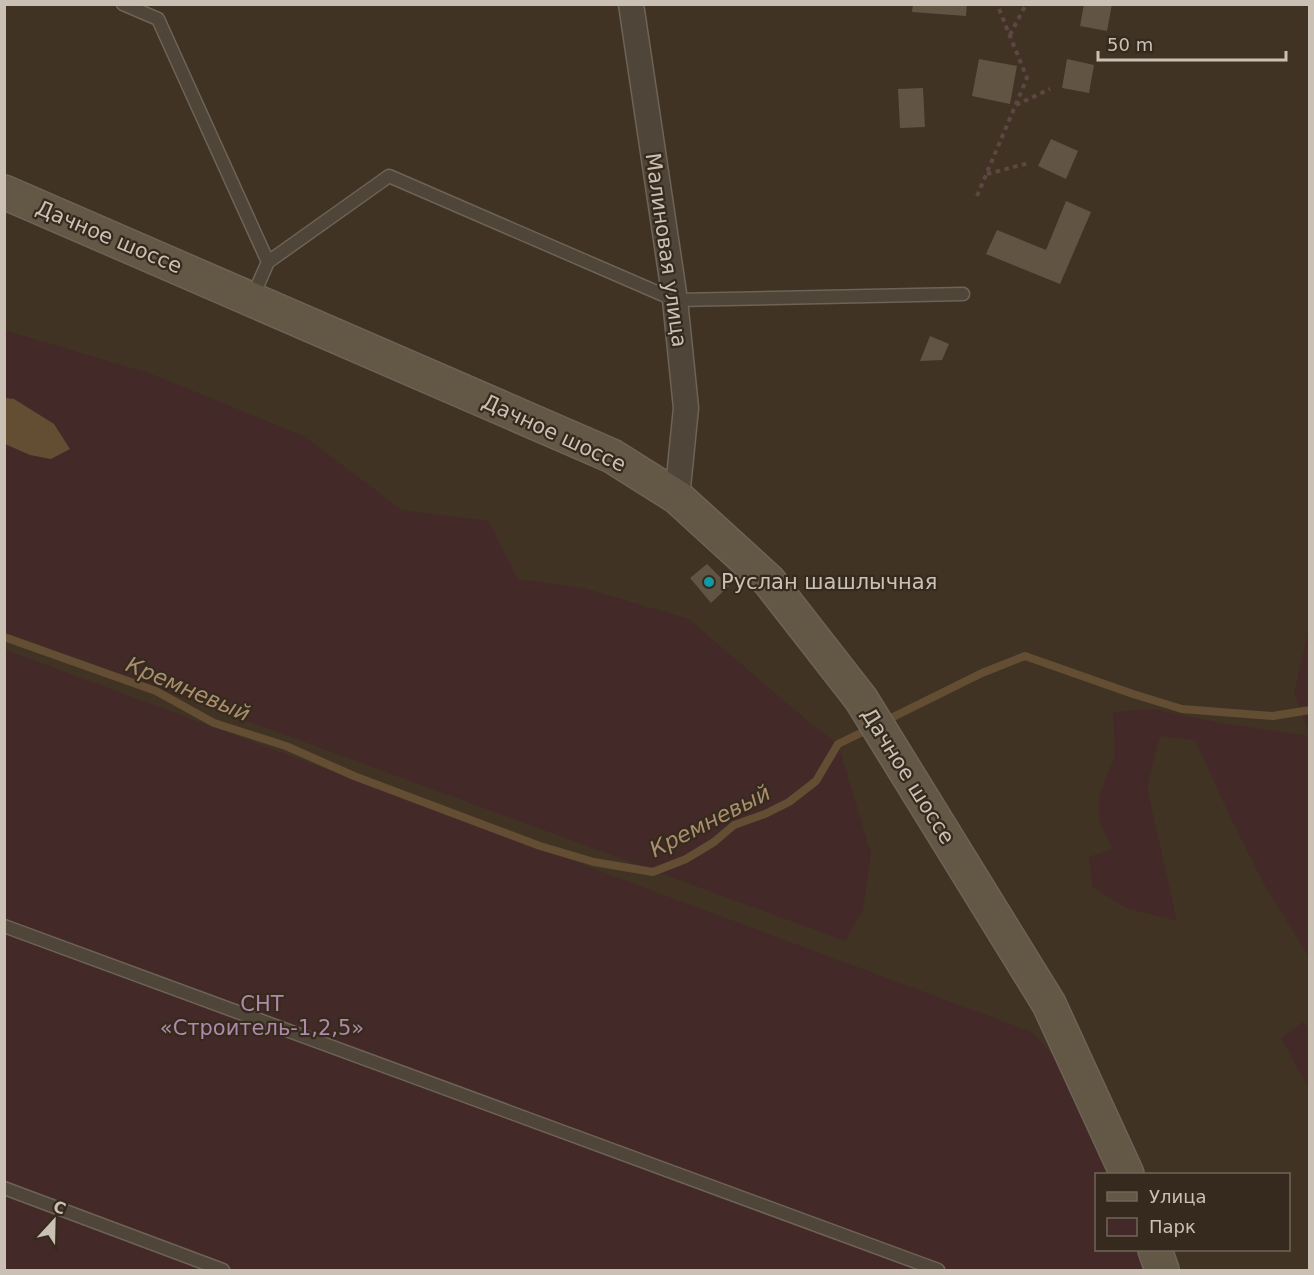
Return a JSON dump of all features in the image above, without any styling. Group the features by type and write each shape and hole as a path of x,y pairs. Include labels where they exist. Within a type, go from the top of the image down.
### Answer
{"main road":[{"name":"Дачное шоссе","path":"4,192 612,456 677,496 770,581 861,699 1049,1004 1127,1173"},
{"path":"1155,1251 1162,1270"}],"street":[{"name":"Малиновая улица","path":"631,4 675,300 686,408 677,496"}],"lane":[{"path":"123,4 158,19 268,262"},
{"path":"252,299 268,262 389,176 675,300 963,294"},
{"path":"4,926 938,1270"},
{"path":"4,1188 224,1270"}],"path":[{"path":"977,196 1027,78 997,4"},
{"path":"1010,36 1026,4"},
{"path":"1015,105 1050,89"},
{"path":"986,174 1029,163"}],"green space":[{"path":"4,330 149,373 304,436 402,510 489,521 518,579 584,588 689,619 838,744 871,853 863,911 845,941 5,632"},
{"path":"1309,627 1309,734 1294,693"},
{"name":"СНТ «Строитель-1,2,5»","path":"4,649 1032,1032 1073,1079 1112,1173 1095,1173 1095,1251 1143,1251 1151,1270 5,1270"},
{"path":"1154,709 1215,722 1309,736 1309,957 1266,888 1195,740 1160,736 1147,787 1177,921 1126,908 1092,887 1089,857 1112,849 1099,820 1099,796 1115,756 1113,712"},
{"path":"1303,1022 1309,1029 1309,1085 1281,1038"}],"shaded area":[{"path":"5,398 14,399 54,424 70,449 51,459 30,455 5,444"}],"building":[{"path":"913,4 967,4 966,16 912,12"},
{"path":"1084,4 1112,4 1107,31 1080,26"},
{"path":"979,59 1017,66 1010,104 972,96"},
{"path":"1067,59 1094,65 1089,93 1062,88"},
{"path":"923,88 925,127 900,128 898,89"},
{"path":"1051,139 1078,151 1066,179 1038,166"},
{"path":"1066,201 1091,212 1060,284 986,254 997,230 1046,250"},
{"path":"930,336 949,344 942,360 920,361"},
{"name":"Руслан шашлычная","path":"707,564 729,586 711,603 690,578"}],"waterway":[{"name":"Кремневый","path":"4,637 156,691 214,723 286,746 354,776 540,846 594,862 653,872 686,859 714,842 734,825 765,814 789,802 816,781 838,744 869,729"},
{"name":"Кремневый","path":"883,722 982,673 1025,656 1182,709 1273,716 1310,710"}],"place":[{"name":"Руслан шашлычная","path":"709,582"}]}
